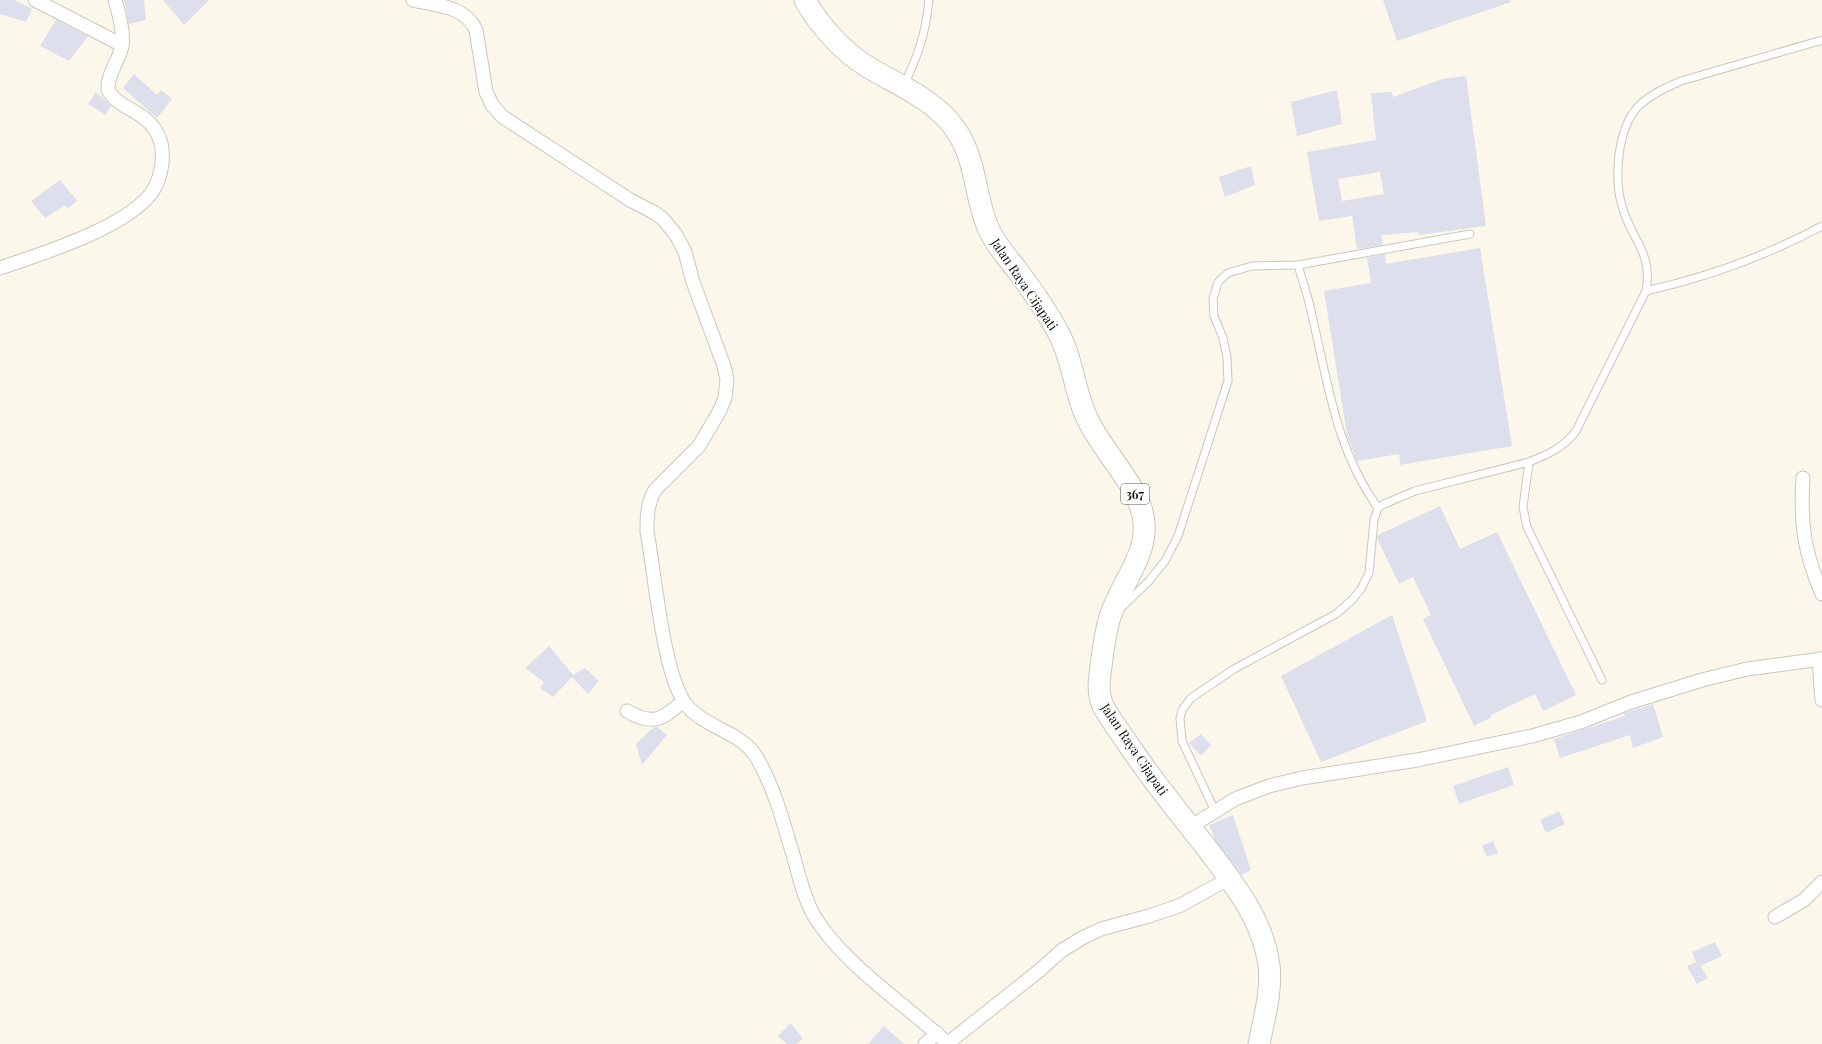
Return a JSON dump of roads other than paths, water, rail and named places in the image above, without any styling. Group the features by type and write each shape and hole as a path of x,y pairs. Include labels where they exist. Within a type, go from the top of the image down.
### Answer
{"main road":[{"name":"Jalan Raya Cijapati","path":"805,0 823,26 842,46 865,65 904,86 932,105 949,121 962,140 974,171 988,229 996,242 1030,286 1059,333 1072,367 1083,412 1100,442 1120,468 1141,508 1144,532 1142,547 1110,617 1099,684 1103,706 1145,768 1230,878 1256,921 1265,946 1269,967 1267,1003 1259,1044"}],"street":[{"path":"35,0 122,45"},
{"path":"0,268 58,247 120,219 144,201 154,190 159,179 162,148 158,134 144,116 121,103 108,90 109,80 122,45 119,14 115,0"},
{"path":"413,0 447,7 468,17 476,30 486,92 497,112 598,180 654,213 676,235 684,252 693,282 720,350 727,380 725,398 710,429 699,446 655,490 651,497 647,512 647,532 666,647 675,684 683,701 696,715 708,724 727,732 748,746 756,757 772,791 806,897 813,914 828,934 857,965 948,1044 1040,970 1061,951 1082,938 1101,929 1149,916 1181,905 1230,878"},
{"path":"1803,478 1801,511 1804,540 1809,560 1822,594"},
{"path":"1190,827 1235,799 1269,786 1289,781 1487,746 1581,722 1631,702 1702,680 1747,669 1820,659 1822,700"},
{"path":"627,711 638,718 655,720 666,716 683,701"},
{"path":"1775,917 1804,900 1822,882"},
{"path":"925,1044 937,1033"}],"lane":[{"path":"904,86 920,53 926,26 929,0"},
{"path":"1215,811 1182,741 1180,728 1182,710 1190,698 1234,669 1336,614 1352,600 1361,589 1369,573 1374,520 1378,508 1394,499 1415,491 1529,462 1558,449 1567,442 1576,431 1646,291 1649,276 1646,261 1622,207 1618,187 1621,139 1626,123 1632,113 1643,101 1659,90 1681,81 1822,40"},
{"path":"1646,291 1689,281 1724,270 1790,243 1822,226"},
{"path":"1110,617 1149,581 1165,561 1178,536 1194,488 1228,381 1228,357 1223,338 1214,316 1213,299 1218,282 1228,273 1252,266 1298,265 1470,234"},
{"path":"1298,265 1311,310 1331,407 1342,442 1364,488 1378,508"},
{"path":"1529,462 1523,506 1527,527 1602,680"}]}
